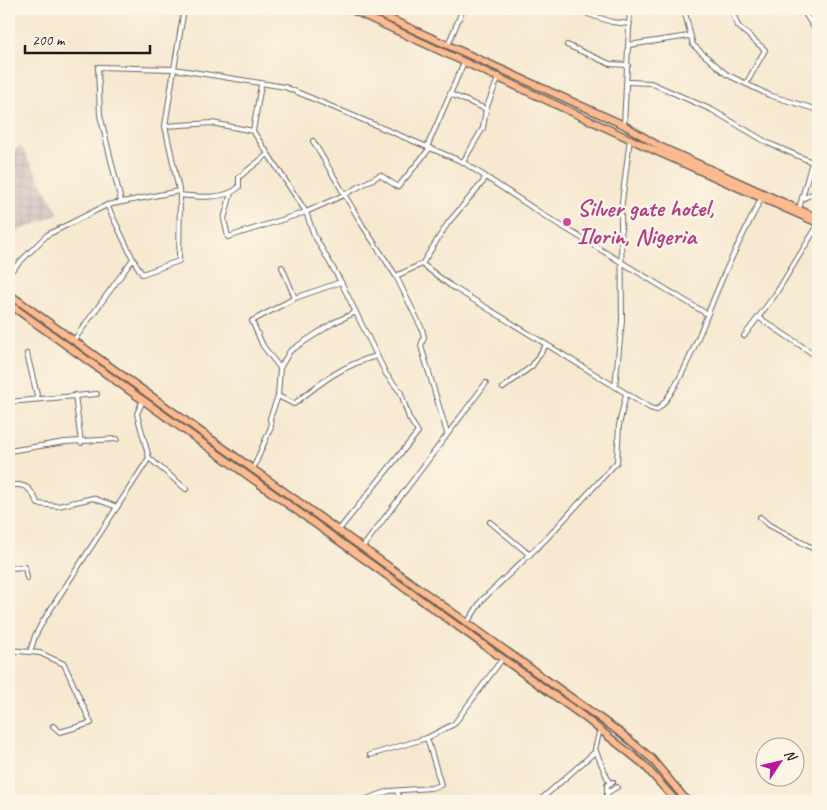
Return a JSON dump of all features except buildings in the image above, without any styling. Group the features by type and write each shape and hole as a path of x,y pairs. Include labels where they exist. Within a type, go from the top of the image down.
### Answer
{"main road":[{"path":"350,9 436,44 448,45 624,125 659,146 818,218"},
{"path":"369,18 370,10 436,44 464,61 818,224"},
{"path":"584,116 587,108"},
{"path":"9,294 639,747 663,771 687,801"},
{"path":"9,304 262,488 600,729 643,764 676,801"}],"street":[{"path":"107,205 142,274 179,261 180,193 165,126 184,9"},
{"path":"448,45 463,9"},
{"path":"586,9 586,12 591,15 612,22 630,24"},
{"path":"624,125 628,82 630,9"},
{"path":"684,9 689,36 698,52 726,74 782,100 818,110"},
{"path":"730,9 738,26 765,50 746,84"},
{"path":"802,9 818,34"},
{"path":"629,45 689,36"},
{"path":"567,45 610,64 628,65"},
{"path":"231,193 224,219 228,237 306,212 346,194 380,175 398,187 429,148 464,61"},
{"path":"121,201 100,115 98,67 174,69 286,88 462,162 622,264 707,314"},
{"path":"462,162 482,128 486,109 499,76"},
{"path":"628,82 651,83 686,98 723,116 768,143 812,162"},
{"path":"261,85 253,131 306,212 314,235 341,282 386,374 401,393 409,418 418,432 338,531"},
{"path":"450,94 486,109"},
{"path":"165,126 212,123 253,131"},
{"path":"615,386 622,321 621,200 630,138"},
{"path":"313,141 346,194 363,226 396,276 422,329 424,337 421,346 447,433"},
{"path":"799,210 812,162 818,150"},
{"path":"9,273 47,236 107,205 121,201 180,193 196,197 231,193 239,187 239,177 268,154"},
{"path":"396,276 422,264 448,223 484,182 486,176"},
{"path":"484,182 496,183"},
{"path":"802,199 818,191"},
{"path":"422,264 451,286 654,410 660,408 679,377 761,199"},
{"path":"744,336 775,295 818,224"},
{"path":"74,340 133,258"},
{"path":"282,267 295,298"},
{"path":"280,368 263,346 252,321 295,298 341,282"},
{"path":"252,469 272,427 270,418 278,396 280,368 290,351 333,323 356,312"},
{"path":"758,318 818,358"},
{"path":"503,388 532,366 546,345"},
{"path":"27,354 38,399"},
{"path":"278,396 294,404 328,376 359,360 377,356"},
{"path":"362,548 486,383"},
{"path":"9,402 97,394"},
{"path":"467,623 482,600 530,555 617,462 619,425 626,394"},
{"path":"75,395 80,443"},
{"path":"143,400 136,414 149,458 186,489"},
{"path":"9,451 65,442 80,443 117,439"},
{"path":"30,652 43,620 149,458"},
{"path":"9,485 21,484 30,489 38,504 47,506 93,498 117,507"},
{"path":"760,517 769,525 818,551"},
{"path":"490,522 530,555"},
{"path":"9,568 25,567 27,578"},
{"path":"9,650 48,656 64,664 91,724 60,732 53,726"},
{"path":"370,755 427,738 454,724 503,658"},
{"path":"600,729 596,751 611,782 607,785 605,801"},
{"path":"361,801 389,791 441,785 441,779 427,738"},
{"path":"539,801 596,751"},
{"path":"607,793 617,787"},
{"path":"397,791 400,801"}],"shaded area":[{"path":"21,146 59,214 9,235 9,152"}],"place":[{"name":"Silver gate hotel, Ilorin, Nigeria","path":"567,222"}]}
